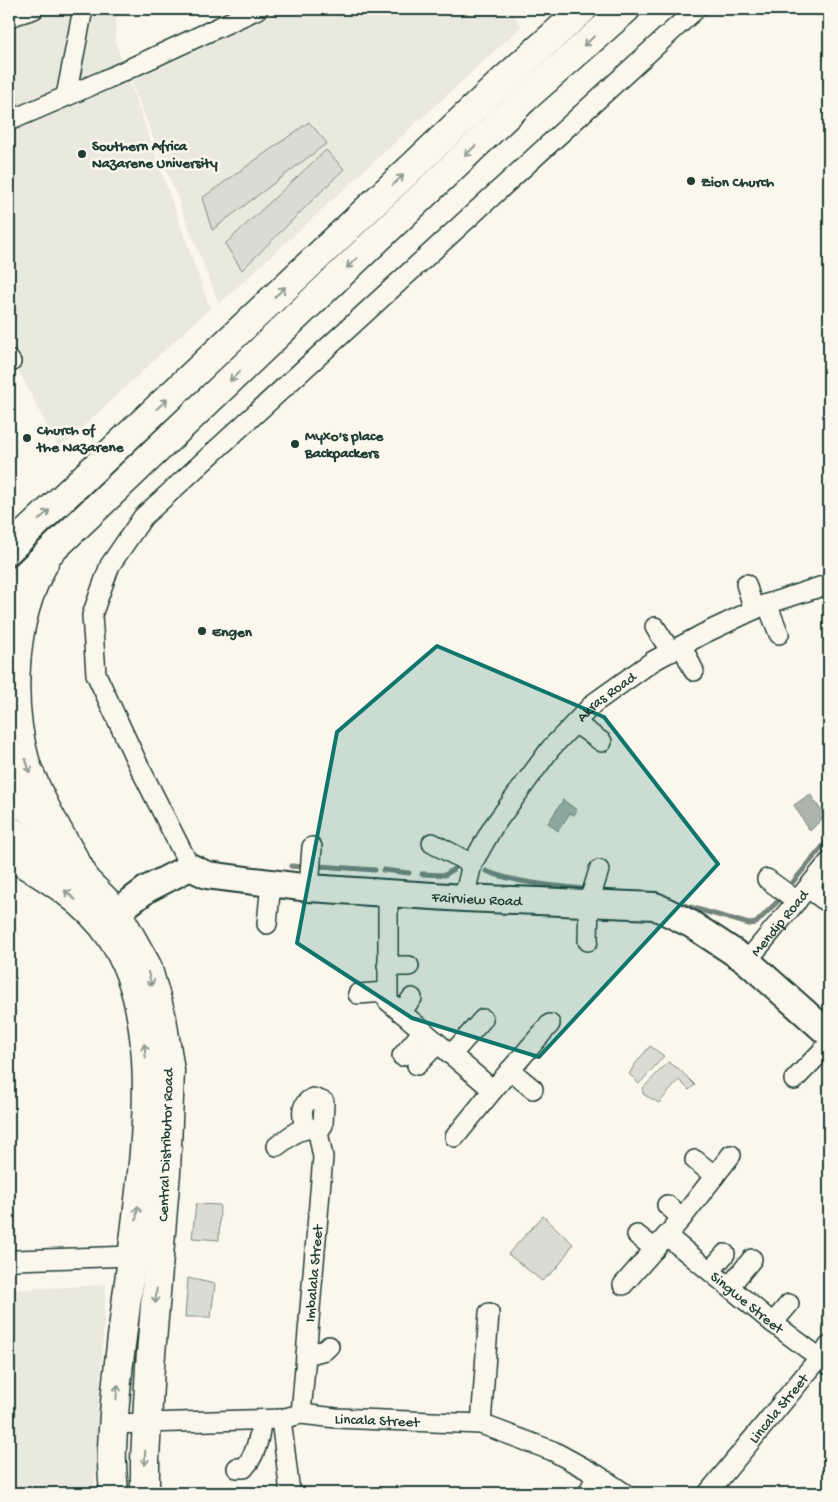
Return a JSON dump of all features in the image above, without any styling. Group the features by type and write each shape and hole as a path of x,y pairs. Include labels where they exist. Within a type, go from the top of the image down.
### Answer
{"highway":[{"path":"9,549 504,80 583,9"},
{"path":"9,591 524,99 626,9"},
{"path":"52,550 37,575 15,636 16,708 26,765 44,806 86,881"},
{"path":"9,786 24,806 55,826"},
{"name":"Central Distributor Road","path":"9,830 36,845 86,881 109,918 146,966 162,1018 170,1071 166,1172 147,1424 145,1493"},
{"name":"Central Distributor Road","path":"9,855 28,865 109,918 112,939 127,967 142,1017 147,1067 143,1164 114,1424 112,1450 114,1493"}],"main road":[{"name":"Fairview Road","path":"190,868 207,876 309,888 464,898 655,906 691,924 747,961 829,1034"},
{"path":"109,918 147,889 190,868"}],"street":[{"path":"9,17 34,9"},
{"path":"66,96 83,9"},
{"path":"9,120 109,78 258,9"},
{"path":"190,868 136,760 96,674 92,615 110,565 143,517 696,9"},
{"path":"746,584 779,634"},
{"name":"Akras Road","path":"464,898 472,864 493,827 551,748 594,703 653,661 676,649 761,607 829,584"},
{"path":"655,627 694,671"},
{"path":"575,723 602,742"},
{"path":"432,843 472,864"},
{"path":"309,888 312,848"},
{"name":"Mendip Road","path":"747,961 829,862"},
{"path":"588,941 589,902 599,870"},
{"path":"766,879 802,895 824,900 829,899"},
{"path":"267,924 270,883"},
{"path":"388,893 386,992 388,1002 406,1006 437,1043 493,1090"},
{"path":"387,966 409,966"},
{"path":"358,994 386,992"},
{"path":"409,1061 437,1043 483,1019"},
{"path":"455,1137 510,1070 549,1034"},
{"path":"794,1080 829,1044"},
{"path":"510,1070 533,1089"},
{"name":"Imbalala Street","path":"277,1146 296,1132 314,1130 323,1157 301,1414"},
{"path":"623,1285 682,1218 731,1155"},
{"path":"695,1160 715,1176"},
{"path":"667,1205 682,1218"},
{"name":"Singwe Street","path":"636,1235 661,1242 711,1270 773,1323 826,1356"},
{"path":"711,1270 725,1254"},
{"path":"9,1262 16,1260 132,1256 159,1259"},
{"path":"730,1286 752,1259"},
{"path":"773,1323 789,1304"},
{"path":"481,1424 489,1313"},
{"path":"306,1354 325,1350 329,1346"},
{"name":"Lincala Street","path":"708,1493 826,1356"},
{"name":"Lincala Street","path":"114,1424 281,1419 301,1414 336,1418 481,1424 553,1450 624,1493"},
{"path":"281,1419 290,1493"},
{"path":"237,1468 244,1468 254,1454 260,1439 261,1420"},
{"path":"588,1493 597,1475"}],"highlighted area":[{"path":"437,646 604,717 718,864 539,1057 412,1018 297,943 337,732"}],"shaded area":[{"name":"Southern Africa Nazarene University","path":"9,9 117,9 115,41 210,308 59,449 9,352"},
{"path":"284,9 509,9 522,26 219,304 131,81"},
{"path":"309,122 327,143 212,230 202,198"},
{"path":"326,150 344,169 242,270 225,244"},
{"path":"810,794 825,816 810,831 794,805"},
{"path":"563,800 577,810 574,815 570,813 558,831 548,823"},
{"path":"650,1046 664,1056 639,1084 629,1074"},
{"path":"668,1062 679,1069 695,1085 689,1090 679,1080 659,1103 643,1094 643,1088"},
{"path":"196,1204 220,1205 219,1240 192,1238"},
{"path":"543,1216 573,1244 557,1268 542,1281 508,1254"},
{"path":"188,1278 215,1284 211,1317 185,1317"},
{"path":"106,1285 94,1493 9,1493 9,1290"}],"waterway":[{"path":"787,889 829,839"},
{"path":"291,866 303,867"},
{"path":"319,866 375,870"},
{"path":"422,874 445,875 458,866"},
{"path":"383,870 409,873"},
{"path":"486,871 521,881 582,889"},
{"path":"676,903 749,924 756,923 779,900"}],"place":[{"name":"Southern Africa Nazarene University","path":"82,154"},
{"name":"Zion Church","path":"691,181"},
{"name":"Church of the Nazarene","path":"27,438"},
{"name":"Myxo's place Backpackers","path":"295,444"},
{"name":"Engen","path":"202,631"}]}
